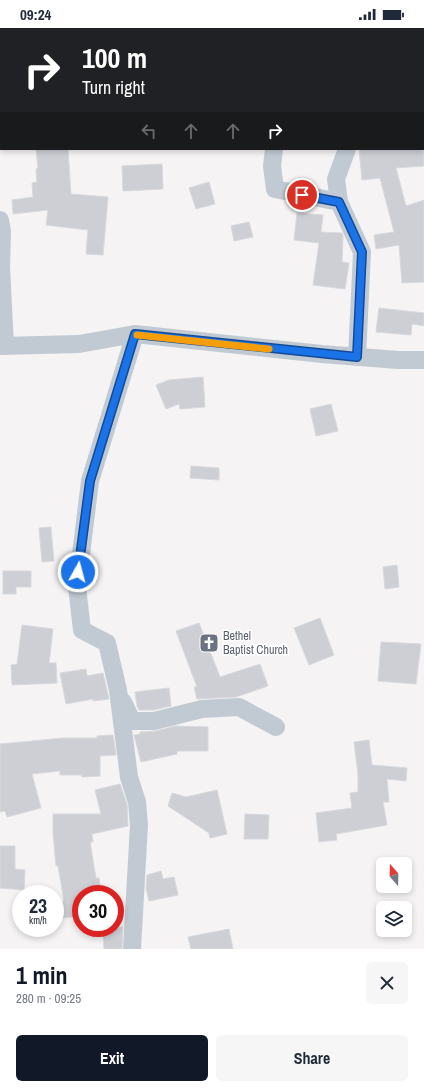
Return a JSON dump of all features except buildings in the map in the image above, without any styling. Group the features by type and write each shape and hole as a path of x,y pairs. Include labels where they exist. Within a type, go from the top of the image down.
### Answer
{"street":[{"path":"274,150 272,166 276,189 339,202"},
{"path":"347,150 336,179 339,202 362,252 357,357"},
{"path":"0,220 2,231 2,346 79,344 135,334 357,357 424,360"},
{"path":"132,949 139,825 137,802 129,778 123,719 107,643 82,630 77,587 90,481 135,334"},
{"path":"118,690 132,720 154,721 202,709 239,707 276,727"}],"slow traffic":[{"path":"137,335 269,349"}],"place":[{"name":"Bethel Baptist Church","path":"209,643"}],"route":[{"path":"78,572 90,481 135,334 306,353 357,357 362,252 339,202 302,195"}]}
